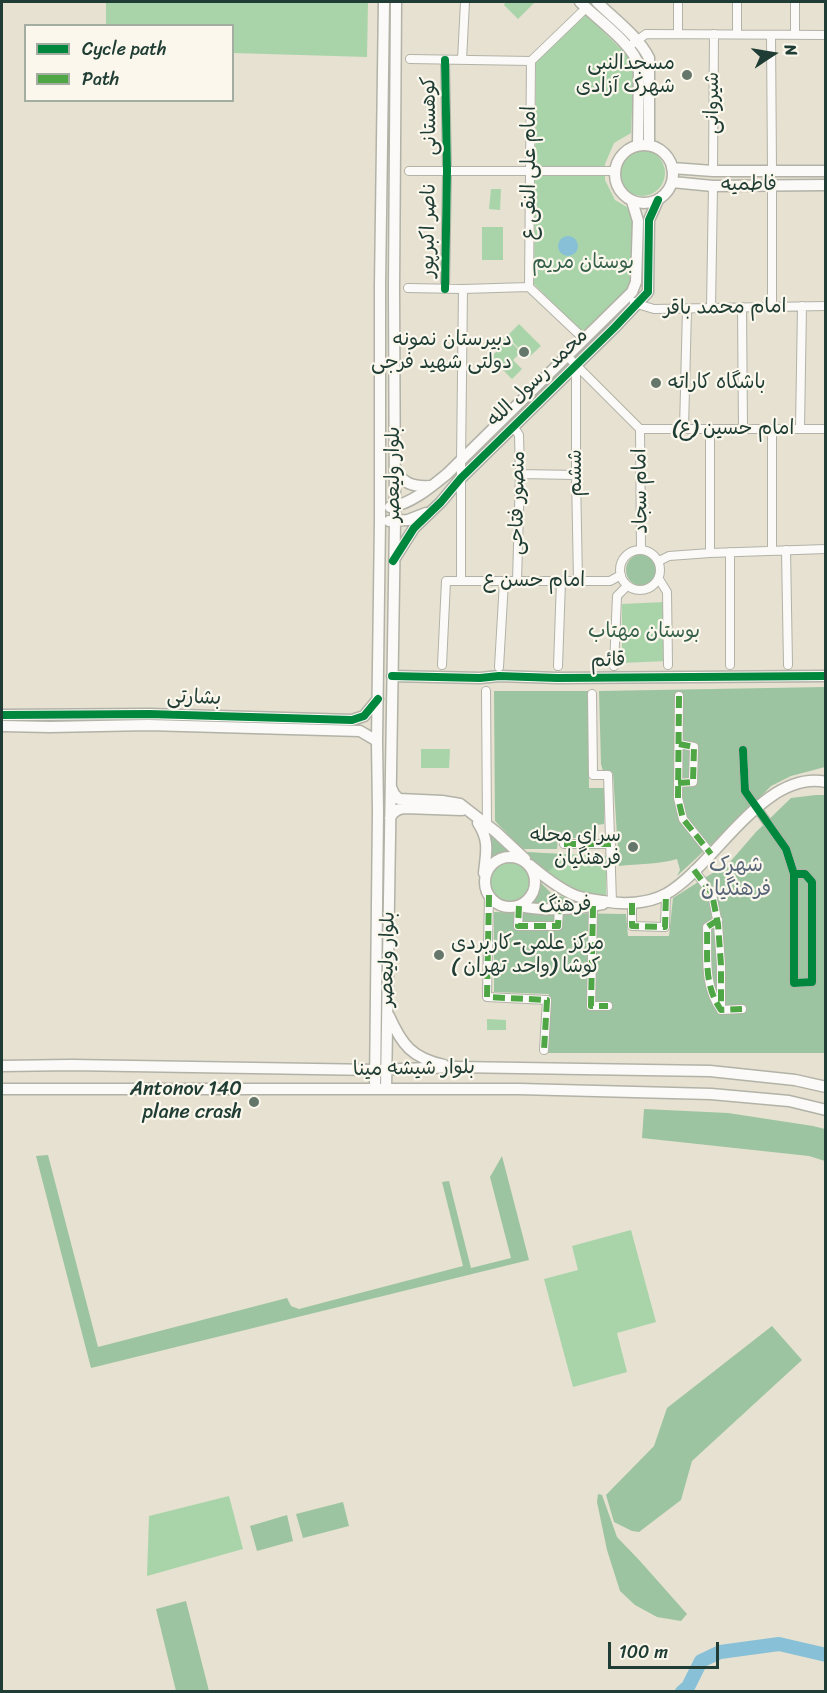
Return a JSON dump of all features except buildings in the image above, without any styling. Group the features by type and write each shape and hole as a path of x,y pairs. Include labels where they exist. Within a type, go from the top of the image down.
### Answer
{"main road":[{"name":"بلوار ولیعصر","path":"381,1089 377,741 384,2"},
{"name":"بلوار ولیعصر","path":"381,1070 388,1012 395,521 396,2"},
{"path":"597,2 632,44"},
{"path":"583,5 632,44 645,50 650,64 643,145"},
{"path":"615,171 625,152 643,145 657,148 664,153 672,168 672,183"},
{"name":"فاطمیه","path":"672,168 713,171 825,171"},
{"name":"محمد رسول الله","path":"393,561 414,528 441,502 461,478 576,365 633,301 636,282 638,221 632,201 619,189 615,171"},
{"name":"محمد رسول الله","path":"380,508 394,507 429,488 461,461 584,339 648,292 649,220 658,200 672,183"},
{"name":"فاطمیه","path":"672,183 713,186 825,185"},
{"path":"632,201 645,203 658,200"},
{"path":"394,463 398,474 405,482 416,487 429,488 423,497 424,502 428,505 441,502"},
{"path":"380,520 395,521 416,518 441,502"},
{"name":"قائم","path":"392,676 557,678 825,676"},
{"name":"بشارتی","path":"2,726 149,714 352,720 364,716 378,699"},
{"name":"بشارتی","path":"2,715 50,721 360,731 377,741"},
{"name":"فرهنگ","path":"489,895 494,902 502,906 531,909 632,903 666,894 711,854 757,808 794,784 823,779"},
{"path":"378,818 384,814 390,819 392,814 404,804 394,794 390,780"},
{"path":"377,790 382,795 390,792"},
{"name":"فرهنگ","path":"404,804 442,801 460,804 496,832 545,878 578,897 612,903"},
{"path":"471,812 485,834 487,854 484,871 489,895"},
{"path":"485,880 491,865 498,859 514,856 527,862"},
{"name":"فرهنگ","path":"519,906 532,896 535,889 534,873 527,862"},
{"path":"388,1012 402,1042 411,1051 423,1059 440,1065 456,1067"},
{"name":"بلوار شیشه مینا","path":"2,1066 381,1070 456,1067 710,1071 825,1087"},
{"path":"782,1101 786,1080"},
{"name":"بلوار شیشه مینا","path":"2,1089 519,1089 711,1094 782,1101 825,1110"}],"street":[{"path":"462,60 465,2"},
{"path":"678,2 678,34"},
{"path":"736,2 737,34"},
{"path":"795,2 795,35"},
{"path":"410,59 531,61 583,5"},
{"path":"632,44 646,34 825,35"},
{"name":"شیروانی","path":"713,171 714,34"},
{"path":"771,34 772,171"},
{"name":"کوهستانی","path":"446,60 447,171"},
{"name":"امام علی النقی ع","path":"529,287 531,61"},
{"path":"409,171 615,171"},
{"name":"ناصر اکبرپور","path":"445,289 447,171"},
{"path":"772,185 772,307"},
{"path":"711,308 713,186"},
{"path":"408,288 529,287 584,339"},
{"path":"461,581 463,289"},
{"name":"امام محمد باقر","path":"633,301 654,309 825,306"},
{"path":"800,429 802,306"},
{"path":"742,307 743,429"},
{"path":"684,429 687,309"},
{"name":"امام سجاد","path":"567,356 640,429 641,549"},
{"name":"ششم","path":"576,365 578,581"},
{"name":"منصور فتاحی","path":"513,426 519,435 517,581"},
{"name":"امام حسین (ع)","path":"640,429 825,429"},
{"path":"710,429 710,553"},
{"path":"772,429 772,551"},
{"path":"520,474 576,475"},
{"path":"641,549 652,553 658,561 661,567 655,584 644,590 627,586 621,575 621,562 624,557 641,549"},
{"path":"658,561 669,556 710,553 825,549"},
{"path":"786,550 788,665"},
{"path":"730,552 730,665"},
{"name":"امام حسن ع","path":"442,665 446,581 610,581 621,575"},
{"path":"658,579 667,592 669,666"},
{"path":"500,667 504,581"},
{"path":"558,666 561,581"},
{"path":"614,666 617,596 627,586"},
{"path":"486,691 487,825"},
{"path":"592,694 593,775 608,775 612,903"},
{"path":"680,696 678,798 683,819 711,854"},
{"path":"678,783 693,783 694,747 679,744"},
{"path":"743,750 745,791 786,849 794,874 794,983 812,982 812,882 805,874 794,874"},
{"path":"564,844 611,844"},
{"path":"694,870 712,894 721,965 721,1010"},
{"path":"632,903 632,926 665,927 666,894"},
{"path":"489,895 487,997 547,1000 544,1050"},
{"path":"519,906 518,926 558,926 558,908"},
{"path":"593,906 591,1006 608,1006"},
{"path":"717,920 707,927 709,985 713,999 721,1010"},
{"path":"721,1010 742,1009"}],"green space":[{"path":"106,2 368,2 367,57 234,53 234,24 106,24"},
{"path":"496,2 535,2 518,19 504,5 505,3"},
{"name":"بوستان مریم","path":"586,14 634,62 631,133 614,143 605,164 605,180 615,200 632,210 632,283 583,334 534,284 536,62"},
{"path":"642,150 658,157 665,173 658,189 642,196 626,189 619,173 626,157"},
{"path":"491,189 501,189 500,210 489,209"},
{"path":"482,227 503,227 503,260 482,260"},
{"path":"519,324 541,346 528,358 507,336"},
{"path":"506,337 521,352 513,360 522,369 512,379 493,360 493,355 501,347 499,345"},
{"path":"642,554 653,559 658,570 653,581 642,586 631,581 626,570 631,559"},
{"name":"بوستان مهتاب","path":"665,602 666,661 622,663 622,604"},
{"path":"825,687 825,767 791,776 771,786 677,876 680,870 677,859 619,866 613,773 603,771 601,764 599,691"},
{"path":"494,691 588,691 589,788 604,788 604,824 597,825 597,838 558,838 557,849 522,849 495,821"},
{"path":"421,749 450,749 449,768 421,768"},
{"path":"825,795 825,1053 546,1053 549,994 494,992 494,912 626,914 628,936 669,936 673,898 730,862 756,832 791,798"},
{"path":"486,828 512,854 501,854 492,860"},
{"path":"524,852 606,856 606,900 578,893 550,876"},
{"path":"524,852 560,854 560,861 546,873"},
{"path":"511,861 526,867 532,882 526,897 511,903 496,897 490,882 496,867"},
{"path":"539,881 551,893 587,905 528,905 538,892"},
{"path":"487,1019 506,1020 506,1030 487,1030"},
{"path":"644,1109 728,1113 825,1129 825,1161 809,1156 642,1138"},
{"path":"48,1155 98,1347 287,1298 291,1306 299,1309 463,1266 442,1182 449,1181 471,1268 511,1258 490,1177 502,1156 529,1260 91,1368 36,1156"},
{"path":"631,1230 656,1322 617,1333 627,1372 573,1387 544,1279 578,1270 572,1246"},
{"path":"772,1326 802,1360 692,1461 681,1500 639,1532 614,1522 606,1495 654,1446 667,1408"},
{"path":"598,1494 602,1495 617,1537 687,1614 681,1621 657,1617 635,1605 620,1591 607,1550 597,1502"},
{"path":"229,1496 243,1549 147,1576 149,1516"},
{"path":"343,1502 349,1526 303,1538 296,1514"},
{"path":"287,1515 293,1541 257,1551 250,1526"},
{"path":"186,1601 209,1691 176,1691 156,1609"}],"water":[{"path":"564,236 572,236 578,242 578,250 572,256 564,256 558,250 558,242"}],"waterway":[{"path":"682,1692 688,1687 701,1661 720,1652 779,1644 826,1655"}],"marked path":[{"path":"679,696 678,798 683,819 711,854"},
{"path":"678,783 693,782 694,747 679,744"},
{"path":"564,844 611,844"},
{"path":"694,870 712,894 718,924 721,1010"},
{"path":"632,903 632,926 665,927 666,894"},
{"path":"489,895 487,997 547,1000 544,1050"},
{"path":"519,906 518,926 558,926 559,908"},
{"path":"593,906 591,1006 608,1006"},
{"path":"718,920 707,927 711,990 721,1010 742,1009"}],"cycle path":[{"path":"445,60 447,171 445,289"},
{"path":"393,561 414,528 441,502 461,478 648,292 649,220 658,200"},
{"path":"392,676 480,678 499,676 557,678 826,676"},
{"path":"2,715 149,714 352,720 364,716 378,699"},
{"path":"743,750 745,791 786,849 794,874 794,983 812,982 812,882 805,874 794,874"}],"place":[{"name":"مسجدالنبی شهرک آزادی","path":"687,75"},
{"name":"دبیرستان نمونه دولتی شهید فرجی","path":"524,352"},
{"name":"باشگاه کاراته","path":"656,383"},
{"name":"سرای محله فرهنگیان","path":"633,847"},
{"name":"مرکز علمی-کاربردی کوشا (واحد تهران )","path":"439,955"},
{"name":"Antonov 140 plane crash","path":"254,1102"}],"district":[{"name":"شهرک فرهنگیان","path":"736,878"}]}
